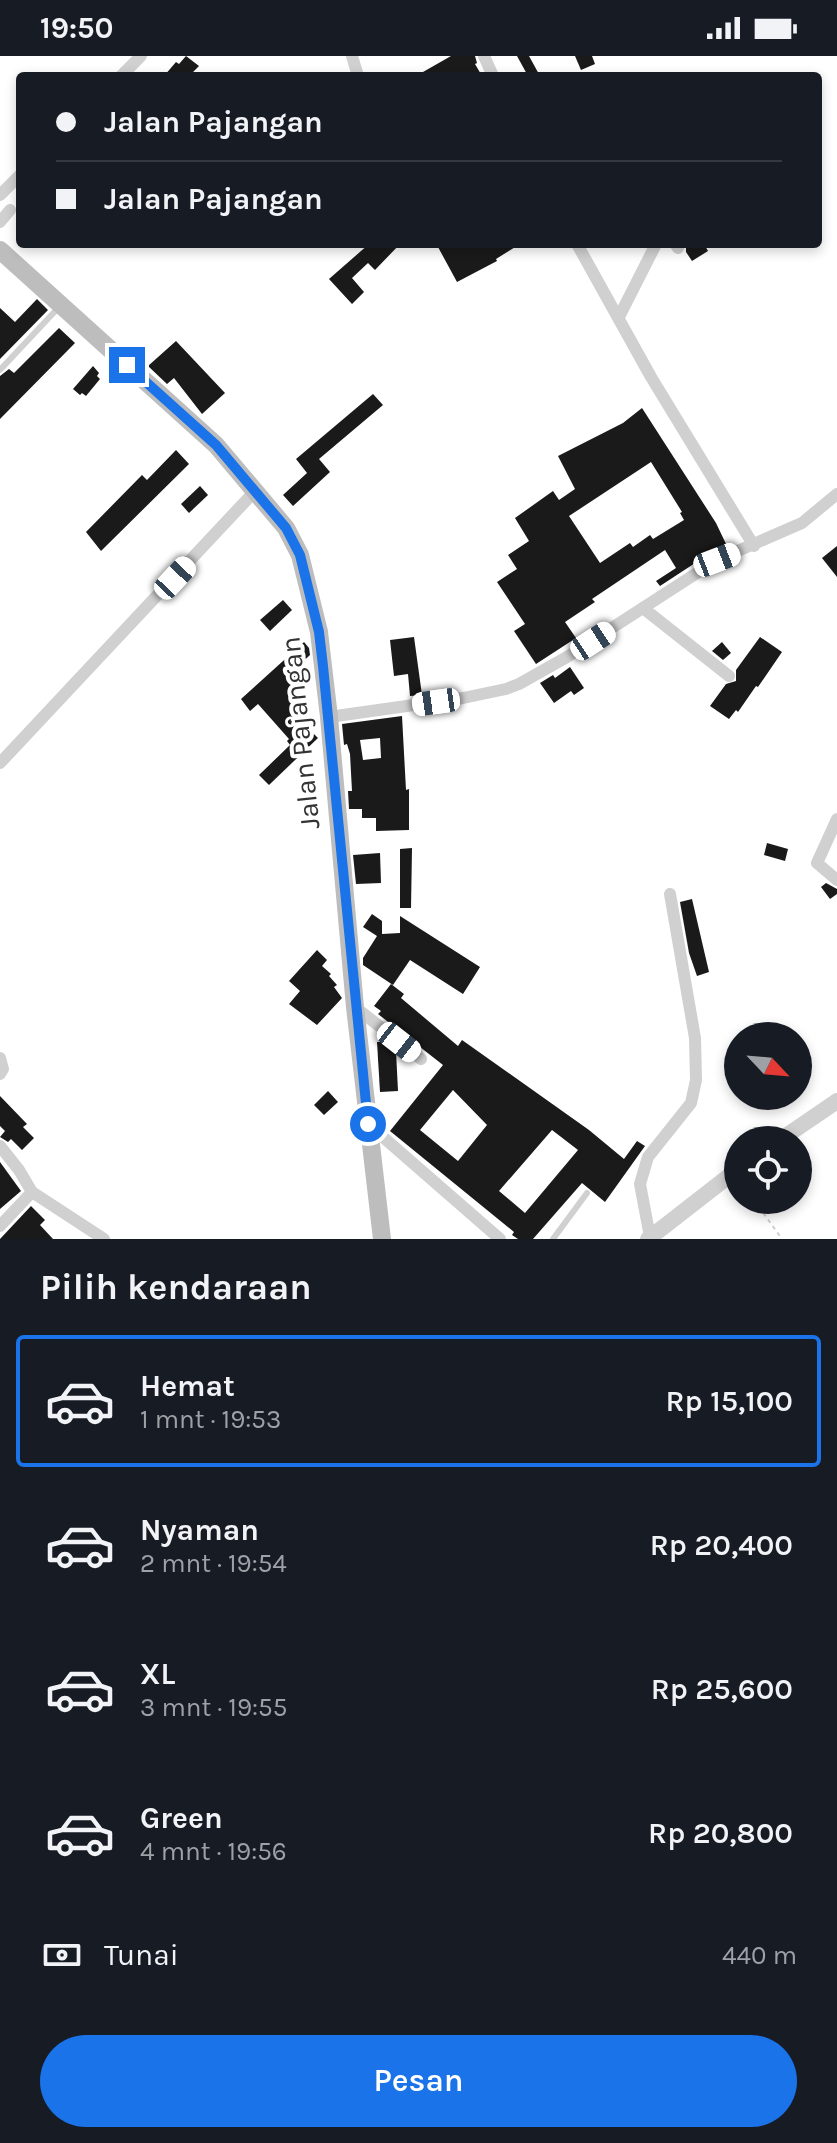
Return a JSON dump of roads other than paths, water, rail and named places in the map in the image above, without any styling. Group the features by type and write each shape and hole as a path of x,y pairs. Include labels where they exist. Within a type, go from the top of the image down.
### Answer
{"main road":[{"name":"Jalan Pajangan","path":"0,250 216,445 286,528 300,555 319,632 355,1007 382,1239"}],"street":[{"path":"125,72 141,56"},
{"path":"0,195 16,179"},
{"path":"0,222 10,210"},
{"path":"579,248 651,377 754,546"},
{"path":"619,317 654,248"},
{"path":"0,763 255,491"},
{"path":"329,717 506,689 567,657 717,560 802,523 837,494"},
{"path":"643,608 729,676"},
{"path":"837,819 817,863 837,880"},
{"path":"670,894 695,1038 696,1080 691,1103 648,1157 640,1184 649,1238 724,1180"},
{"path":"355,1007 421,1059"},
{"path":"0,1058 3,1069 0,1074"},
{"path":"800,1126 837,1101"},
{"path":"368,1124 500,1239"},
{"path":"0,1146 32,1192 104,1239"},
{"path":"0,1226 32,1192"}],"lane":[{"path":"0,370 61,305"},
{"path":"553,1239 587,1193"}]}
